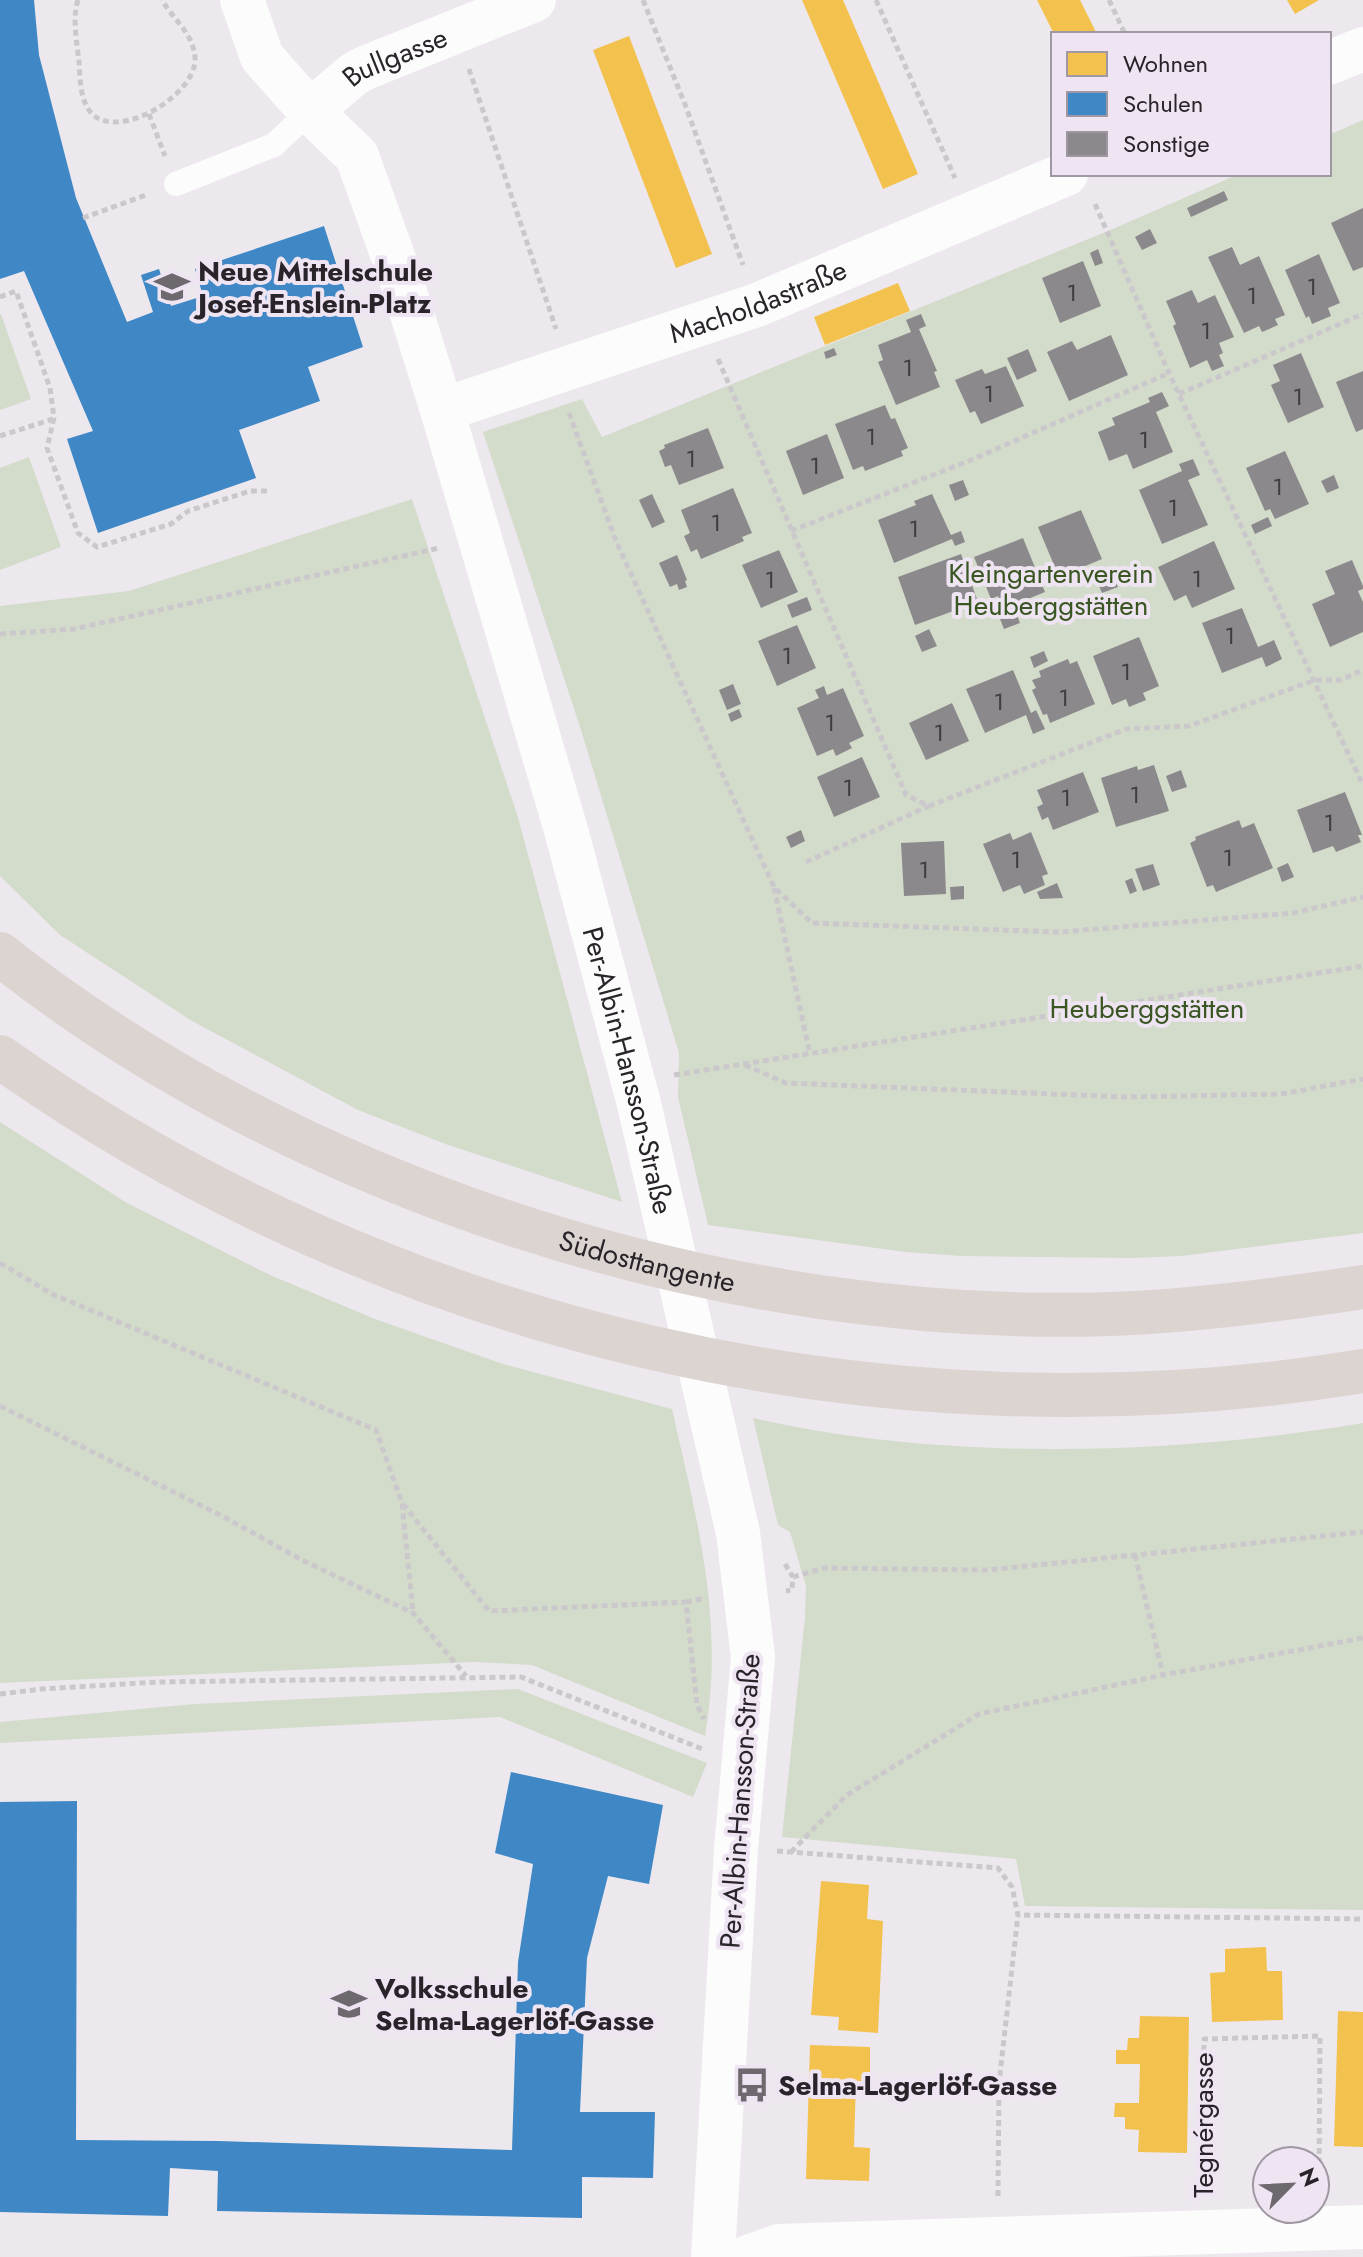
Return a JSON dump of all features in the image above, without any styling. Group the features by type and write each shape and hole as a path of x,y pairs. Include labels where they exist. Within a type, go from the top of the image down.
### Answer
{"highway":[{"name":"Südosttangente","path":"0,954 110,1032 212,1093 308,1142 407,1186 612,1255 787,1291 888,1305 999,1312 1109,1314 1213,1307 1363,1287"},
{"path":"0,1057 63,1102 158,1159 256,1209 373,1261 486,1303 634,1345 790,1375 888,1388 1001,1395 1119,1395 1218,1389 1363,1371"}],"street":[{"name":"Per-Albin-Hansson-Straße","path":"242,0 262,57 310,111 357,156 400,276 566,830 652,1090 738,1533 753,1657 736,1849 713,2257"},
{"name":"Bullgasse","path":"310,111 354,74 534,0"},
{"path":"1331,62 1363,49"},
{"name":"Macholdastraße","path":"442,410 705,325 970,213 1080,188"},
{"path":"748,2257 779,2246 1203,2232 1259,2243 1319,2227 1363,2227"}],"lane":[{"path":"176,184 274,145 310,111"}],"path":[{"path":"78,0 81,89 90,112 102,121 149,114 169,101 186,83 195,61 190,36 162,0"},
{"path":"643,0 686,107 757,305"},
{"path":"876,0 970,213"},
{"path":"1109,0 1124,32"},
{"path":"456,30 616,541 774,887 810,1054"},
{"path":"83,218 176,184 149,114"},
{"path":"1080,188 1363,785"},
{"path":"0,297 16,291 50,388 54,418 47,448 78,533 97,547 171,524 188,511 250,491 268,491"},
{"path":"1179,394 1363,314"},
{"path":"705,325 906,795 929,806"},
{"path":"791,531 971,460 1169,373"},
{"path":"0,436 54,418"},
{"path":"0,634 74,629 452,545"},
{"path":"806,862 929,806 1126,729 1189,726 1315,680 1340,680 1363,670"},
{"path":"774,887 812,923 1059,932 1293,913 1363,897"},
{"path":"652,1090 743,1064 1363,966"},
{"path":"743,1064 786,1083 1126,1097 1281,1094 1363,1079"},
{"path":"0,1263 52,1294 376,1430 402,1503 413,1613"},
{"path":"0,1406 413,1613 467,1677"},
{"path":"402,1503 489,1611 686,1602 697,1705 709,1731"},
{"path":"793,1577 824,1568 987,1570 1363,1532"},
{"path":"1135,1555 1163,1675"},
{"path":"791,1852 847,1795 979,1714 1163,1675 1363,1638"},
{"path":"0,1694 158,1682 521,1677 713,1753"},
{"path":"736,1849 998,1868 1012,1887 1018,1915 999,2083 998,2238"},
{"path":"1018,1915 1363,1919"},
{"name":"Tegnérgasse","path":"1203,2232 1204,2039 1320,2036 1319,2227"}],"green space":[{"path":"1363,120 1363,1233 1182,1256 961,1256 905,1252 708,1225 678,1097 679,1053 581,730 483,432 582,399 602,437 1108,231 1234,176 1331,176 1331,134"},
{"path":"0,315 31,399 0,410"},
{"path":"29,457 61,547 0,570 0,468"},
{"path":"412,499 517,814 622,1202 448,1145 358,1110 192,1021 60,935 0,876 0,606 129,591"},
{"path":"0,1122 127,1203 270,1275 375,1319 503,1364 672,1409 699,1531 710,1611 712,1652 705,1736 532,1665 474,1662 0,1683"},
{"path":"753,1418 901,1442 1057,1449 1214,1442 1363,1423 1363,1910 1025,1906 1016,1859 782,1837 806,1586 790,1532 778,1525"},
{"path":"518,1689 707,1763 693,1797 500,1717 0,1743 0,1722 194,1704"}],"building: Wohnen":[{"path":"802,0 843,0 918,174 883,189"},
{"path":"1037,0 1080,0 1096,32 1053,32"},
{"path":"1287,0 1319,0 1295,14"},
{"path":"629,36 712,254 676,268 593,50"},
{"path":"898,283 910,311 825,345 814,317"},
{"path":"821,1881 869,1885 867,1919 883,1921 878,2033 838,2030 839,2017 811,2015"},
{"path":"1266,1947 1267,1971 1282,1971 1283,2020 1212,2022 1210,1973 1225,1972 1225,1949"},
{"path":"1338,2011 1363,2012 1363,2147 1334,2146"},
{"path":"1140,2016 1189,2017 1187,2153 1138,2152 1139,2130 1125,2129 1125,2117 1114,2117 1115,2103 1139,2103 1140,2064 1116,2064 1116,2050 1127,2050 1128,2038 1139,2038"},
{"path":"810,2045 870,2047 870,2081 856,2081 854,2147 870,2148 869,2181 806,2179"}],"building: Schulen":[{"path":"0,0 34,0 39,55 76,198 127,322 153,312 141,275 159,269 171,306 203,296 195,269 324,226 363,347 308,367 320,401 239,430 256,478 98,533 67,439 93,431 24,271 0,279"},
{"path":"511,1772 663,1805 649,1884 608,1876 587,1958 580,2112 655,2112 653,2178 582,2177 582,2218 217,2211 218,2171 170,2168 168,2216 0,2212 0,1802 77,1801 76,2140 512,2150 518,1962 533,1864 495,1853"}],"building: Sonstige":[{"path":"1224,191 1228,200 1191,217 1187,208"},
{"path":"1363,208 1363,267 1353,271 1331,223"},
{"path":"1150,229 1157,243 1142,250 1135,237"},
{"path":"1232,247 1240,265 1259,256 1285,315 1275,319 1278,325 1262,332 1259,326 1244,333 1208,257"},
{"path":"1098,249 1103,263 1095,266 1090,253"},
{"path":"1319,254 1340,303 1328,308 1331,316 1312,324 1309,316 1306,318 1285,270"},
{"path":"1083,261 1101,306 1060,323 1042,278"},
{"path":"1192,290 1198,303 1215,295 1234,337 1219,343 1223,353 1219,355 1224,366 1212,371 1207,360 1190,368 1166,301"},
{"path":"921,314 926,326 919,329 937,371 934,372 940,387 896,405 878,362 883,360 878,345 911,332 906,320"},
{"path":"1111,335 1128,375 1069,401 1047,352 1072,341 1077,350"},
{"path":"834,348 837,355 826,359 824,352"},
{"path":"1028,349 1037,371 1017,380 1007,358"},
{"path":"1301,353 1324,407 1288,423 1271,385 1280,381 1273,365"},
{"path":"1006,366 1024,406 981,424 975,411 970,413 955,380 982,369 985,374"},
{"path":"1363,371 1363,429 1356,432 1336,382"},
{"path":"1162,392 1169,406 1156,412 1173,452 1133,469 1127,454 1109,461 1098,432 1115,425 1112,418 1150,402 1148,398"},
{"path":"885,405 891,419 895,418 908,448 901,451 903,456 865,471 863,466 853,470 835,424"},
{"path":"708,428 724,468 679,485 671,465 665,467 659,451 665,448 664,445"},
{"path":"827,434 844,478 803,495 786,451"},
{"path":"1285,451 1309,504 1275,519 1270,509 1265,511 1246,468"},
{"path":"1193,459 1200,475 1188,480 1208,525 1162,544 1139,490 1182,471 1179,464"},
{"path":"1334,475 1339,488 1327,493 1321,481"},
{"path":"963,480 969,495 955,501 949,485"},
{"path":"733,488 752,533 742,537 744,541 701,559 697,549 691,552 684,536 690,533 681,510"},
{"path":"652,494 665,522 652,528 639,500"},
{"path":"932,494 951,535 961,531 965,542 955,546 952,539 894,563 878,520 916,505 914,501"},
{"path":"1081,510 1102,559 1059,577 1038,527"},
{"path":"1268,517 1272,526 1255,534 1251,525"},
{"path":"1023,538 1045,592 1003,609 998,596 991,599 974,557"},
{"path":"1214,541 1235,589 1192,608 1186,595 1174,601 1158,567"},
{"path":"779,550 798,592 761,608 742,565"},
{"path":"961,554 978,602 915,625 898,577"},
{"path":"677,555 687,580 687,587 679,590 677,584 670,587 659,563"},
{"path":"1352,560 1363,586 1358,591 1363,602 1363,632 1330,647 1312,604 1335,594 1325,571"},
{"path":"1111,572 1118,587 1102,593 1096,579"},
{"path":"807,597 812,610 792,618 787,605"},
{"path":"1014,607 1020,623 1004,629 998,614"},
{"path":"1242,608 1258,647 1274,640 1282,659 1266,667 1262,657 1222,673 1202,623"},
{"path":"797,625 816,668 777,686 758,641"},
{"path":"929,629 937,646 922,652 915,636"},
{"path":"1139,637 1159,686 1143,693 1146,700 1129,707 1126,699 1112,705 1093,656"},
{"path":"1044,651 1048,661 1034,668 1030,657"},
{"path":"1068,659 1070,664 1077,661 1095,704 1050,723 1032,690 1036,688 1032,680 1041,677 1039,671"},
{"path":"1013,670 1031,713 1036,710 1045,729 1033,734 1026,715 985,733 966,689"},
{"path":"733,684 741,704 727,710 719,690"},
{"path":"824,686 827,695 843,688 864,736 849,743 852,748 836,756 833,749 817,756 797,708 819,698 815,690"},
{"path":"952,703 969,741 926,760 909,723"},
{"path":"739,709 742,717 731,722 728,714"},
{"path":"862,757 880,797 834,817 817,777"},
{"path":"1154,765 1169,811 1116,827 1101,778 1137,766 1138,770"},
{"path":"1181,770 1187,787 1172,792 1166,776"},
{"path":"1083,772 1099,812 1053,830 1048,817 1042,820 1037,807 1043,804 1037,790"},
{"path":"1345,792 1362,835 1358,835 1361,842 1336,852 1333,846 1313,853 1297,810"},
{"path":"1239,820 1242,828 1254,823 1273,868 1216,892 1213,885 1207,887 1190,843 1196,840 1195,837"},
{"path":"801,830 805,841 791,848 786,837"},
{"path":"1031,832 1048,874 1042,876 1045,885 1024,894 1020,885 1003,892 983,844 1010,833 1013,840"},
{"path":"944,841 946,894 904,896 901,843"},
{"path":"1288,863 1294,877 1282,882 1277,868"},
{"path":"1153,864 1160,885 1143,891 1135,869"},
{"path":"1132,878 1137,891 1130,894 1125,881"},
{"path":"1057,883 1063,898 1040,899 1037,892"},
{"path":"964,886 964,899 951,900 950,887"}],"place":[{"name":"Neue Mittelschule Josef-Enslein-Platz","path":"172,287"},
{"name":"Volksschule Selma-Lagerlöf-Gasse","path":"349,2004"},
{"name":"Selma-Lagerlöf-Gasse","path":"752,2085"}],"park label":[{"name":"Kleingartenverein Heuberggstätten","path":"1051,589"},
{"name":"Heuberggstätten","path":"1147,1008"}]}
